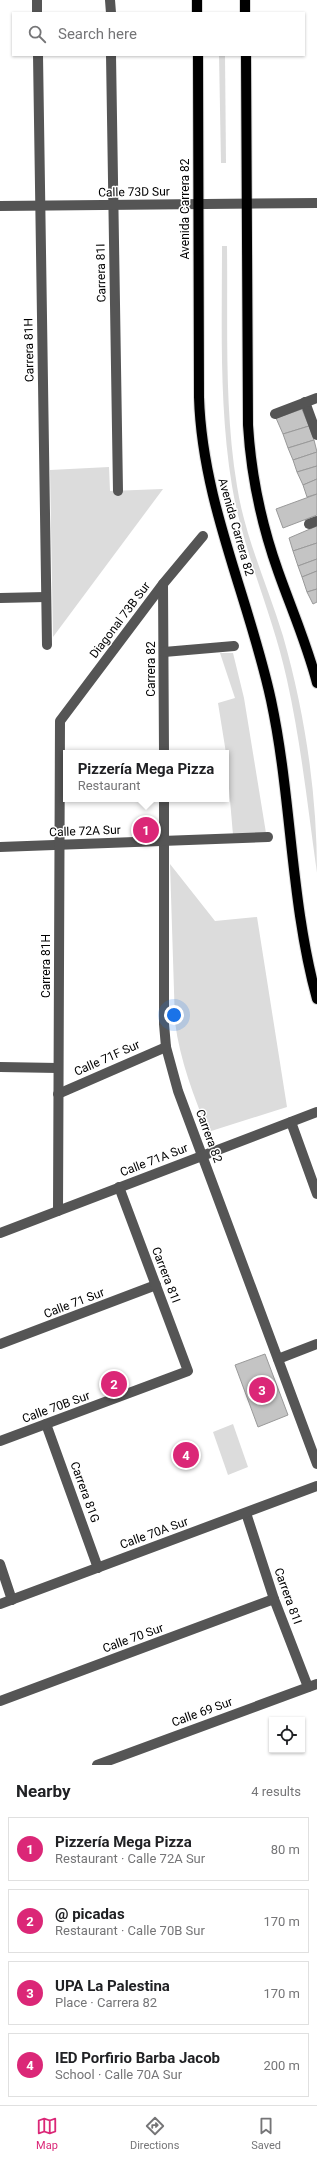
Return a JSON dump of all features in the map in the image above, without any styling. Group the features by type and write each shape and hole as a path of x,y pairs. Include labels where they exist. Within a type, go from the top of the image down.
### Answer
{"main road":[{"path":"197,0 197,12"},
{"path":"245,0 245,12"},
{"name":"Avenida Carrera 82","path":"198,56 199,389 201,436 217,515 257,643 271,700 279,743 303,927 317,999"},
{"path":"246,56 248,425 252,466 257,501 265,531 306,644 317,683"}],"street":[{"path":"37,0 37,12"},
{"path":"110,0 111,12"},
{"name":"Carrera 81H","path":"38,56 46,644"},
{"name":"Carrera 81I","path":"111,56 118,491"},
{"name":"Calle 73D Sur","path":"0,206 317,203"},
{"path":"276,414 317,398"},
{"path":"305,402 317,435"},
{"name":"Diagonal 73B Sur","path":"60,721 163,584 203,536"},
{"name":"Carrera 82","path":"163,584 164,750"},
{"path":"0,598 46,597"},
{"path":"164,652 234,646"},
{"name":"Carrera 81H","path":"58,1211 60,721"},
{"name":"Carrera 82","path":"164,802 164,1024 166,1047 178,1091 317,1464"},
{"name":"Calle 72A Sur","path":"0,847 268,837"},
{"name":"Calle 71F Sur","path":"58,1094 166,1047"},
{"name":"Calle 71F Sur","path":"0,1067 58,1068"},
{"name":"Calle 71A Sur","path":"0,1233 317,1112"},
{"path":"291,1122 317,1194"},
{"name":"Carrera 81I","path":"119,1187 188,1371"},
{"name":"Calle 71 Sur","path":"0,1344 156,1286"},
{"path":"278,1359 317,1344"},
{"name":"Calle 70B Sur","path":"0,1442 188,1371"},
{"name":"Carrera 81G","path":"46,1424 98,1568"},
{"name":"Calle 70A Sur","path":"0,1604 317,1486"},
{"name":"Carrera 81I","path":"246,1513 274,1599 312,1685"},
{"path":"0,1564 12,1600"},
{"name":"Calle 70 Sur","path":"0,1701 274,1599"},
{"name":"Calle 69 Sur","path":"97,1765 312,1685"}],"shaded area":[{"path":"219,56 225,56 226,163 221,163"},
{"path":"222,246 227,246 228,396 237,486 245,524 283,636 298,694 312,784 315,813 317,873 300,752 287,680 274,631 243,535 232,486 223,396"},
{"path":"109,467 110,491 163,489 53,637 50,470"},
{"path":"220,653 233,653 244,698 266,833 233,835 229,788 229,750 226,750 218,703 235,698"},
{"path":"170,864 215,921 257,917 287,1107 208,1132 180,1051 175,1022"},
{"path":"233,1424 248,1467 228,1475 213,1432"}],"building":[{"path":"302,409 309,426 283,434 276,418"},
{"path":"309,426 314,440 288,448 283,434"},
{"path":"314,440 317,452 293,460 288,448"},
{"path":"317,452 317,466 297,472 293,460"},
{"path":"317,466 317,479 303,485 297,472"},
{"path":"317,479 317,494 307,497 303,485"},
{"path":"317,494 317,515 283,528 276,509"},
{"path":"317,526 317,543 293,551 289,538"},
{"path":"317,543 317,559 298,566 293,551"},
{"path":"317,559 317,571 302,577 298,566"},
{"path":"317,571 317,589 307,592 302,577"},
{"path":"317,589 317,602 313,604 307,592"},
{"path":"265,1354 288,1415 258,1427 235,1365"}],"place":[{"name":"Pizzería Mega Pizza","path":"146,830"},
{"name":"@ picadas","path":"114,1384"},
{"name":"UPA La Palestina","path":"262,1390"},
{"name":"IED Porfirio Barba Jacob","path":"186,1455"}]}
